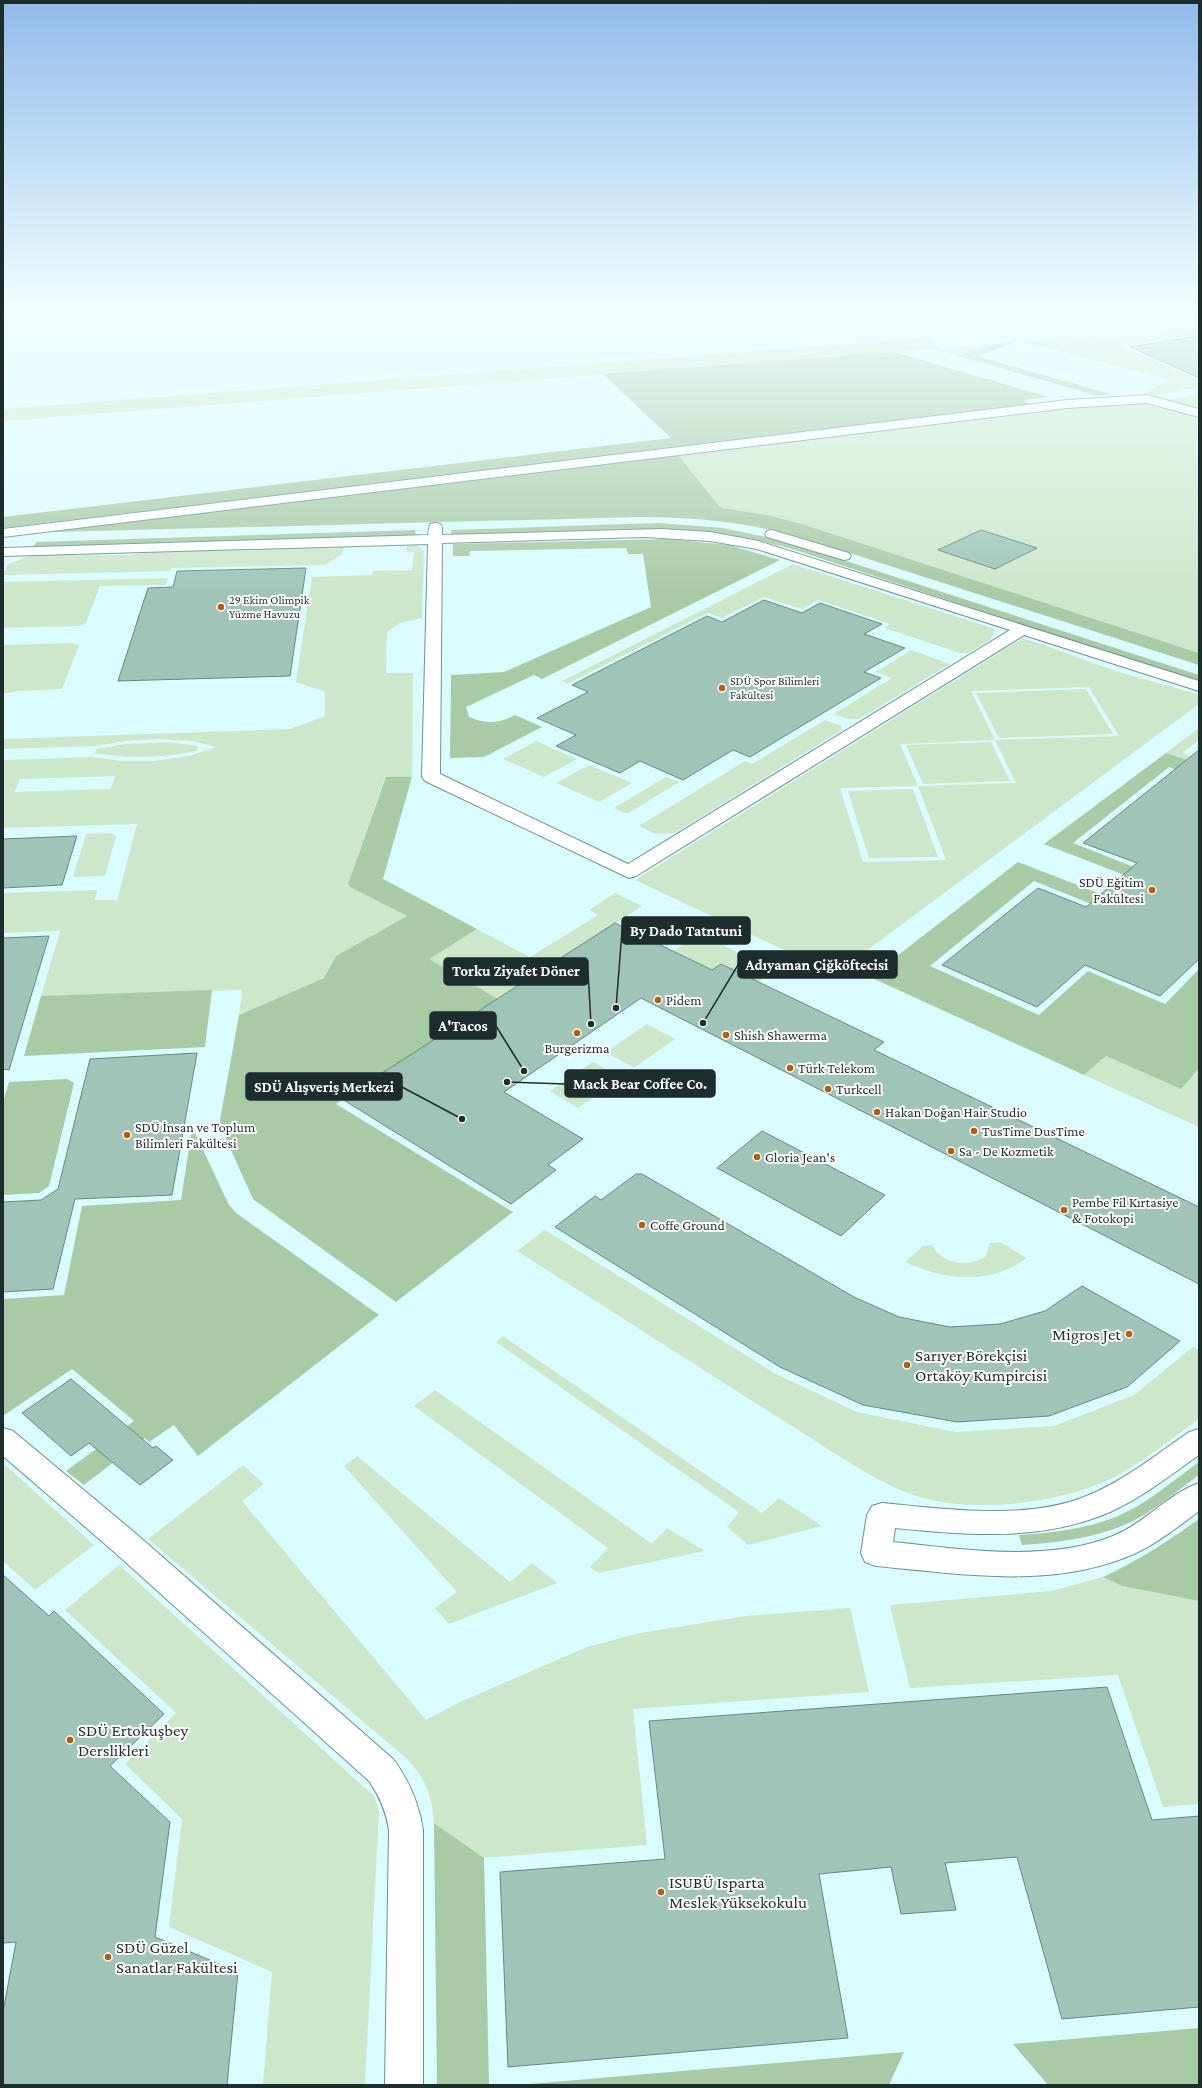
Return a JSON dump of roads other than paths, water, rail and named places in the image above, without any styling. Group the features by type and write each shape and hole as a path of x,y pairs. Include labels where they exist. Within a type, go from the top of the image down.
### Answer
{"street":[{"path":"4,542 12,535 23,530 1067,404 1124,400"},
{"path":"1152,400 1199,413"},
{"path":"435,533 654,520 710,523 756,530 793,539 854,559"},
{"path":"4,542 435,533 693,534 726,538 778,550 1199,686"},
{"path":"435,533 431,777 629,872 1022,629"},
{"path":"3,1439 123,1541 381,1770 395,1789 401,1804 406,1830 404,2085"},
{"path":"1199,1440 1116,1495 1098,1504 1071,1513 1037,1519 999,1522 950,1521 882,1515 876,1553 1004,1563 1062,1560 1094,1555 1125,1544 1144,1533 1199,1495"}],"place":[{"name":"29 Ekim Olimpik Yüzme Havuzu","path":"221,607"},
{"name":"SDÜ Spor Bilimleri Fakültesi","path":"722,688"},
{"name":"SDÜ Eğitim Fakültesi","path":"1152,890"},
{"name":"Pidem","path":"658,1000"},
{"name":"By Dado Tatntuni","path":"616,1008"},
{"name":"Adıyaman Çiğköftecisi","path":"703,1023"},
{"name":"Torku Ziyafet Döner","path":"591,1024"},
{"name":"Burgerizma","path":"577,1033"},
{"name":"Shish Shawerma","path":"726,1035"},
{"name":"Türk Telekom","path":"790,1068"},
{"name":"A'Tacos","path":"524,1071"},
{"name":"Mack Bear Coffee Co.","path":"507,1082"},
{"name":"Turkcell","path":"828,1089"},
{"name":"Hakan Doğan Hair Studio","path":"877,1112"},
{"name":"SDÜ Alışveriş Merkezi","path":"462,1119"},
{"name":"TusTime DusTime","path":"974,1131"},
{"name":"SDÜ İnsan ve Toplum Bilimleri Fakültesi","path":"127,1135"},
{"name":"Sa - De Kozmetik","path":"951,1151"},
{"name":"Gloria Jean's","path":"757,1157"},
{"name":"Pembe Fil Kırtasiye & Fotokopi","path":"1064,1210"},
{"name":"Coffe Ground","path":"642,1225"},
{"name":"Migros Jet","path":"1129,1334"},
{"name":"Sarıyer Börekçisi Ortaköy Kumpircisi","path":"907,1365"},
{"name":"SDÜ Ertokuşbey Derslikleri","path":"70,1740"},
{"name":"ISUBÜ Isparta Meslek Yüksekokulu","path":"661,1892"},
{"name":"SDÜ Güzel Sanatlar Fakültesi","path":"108,1957"}]}
